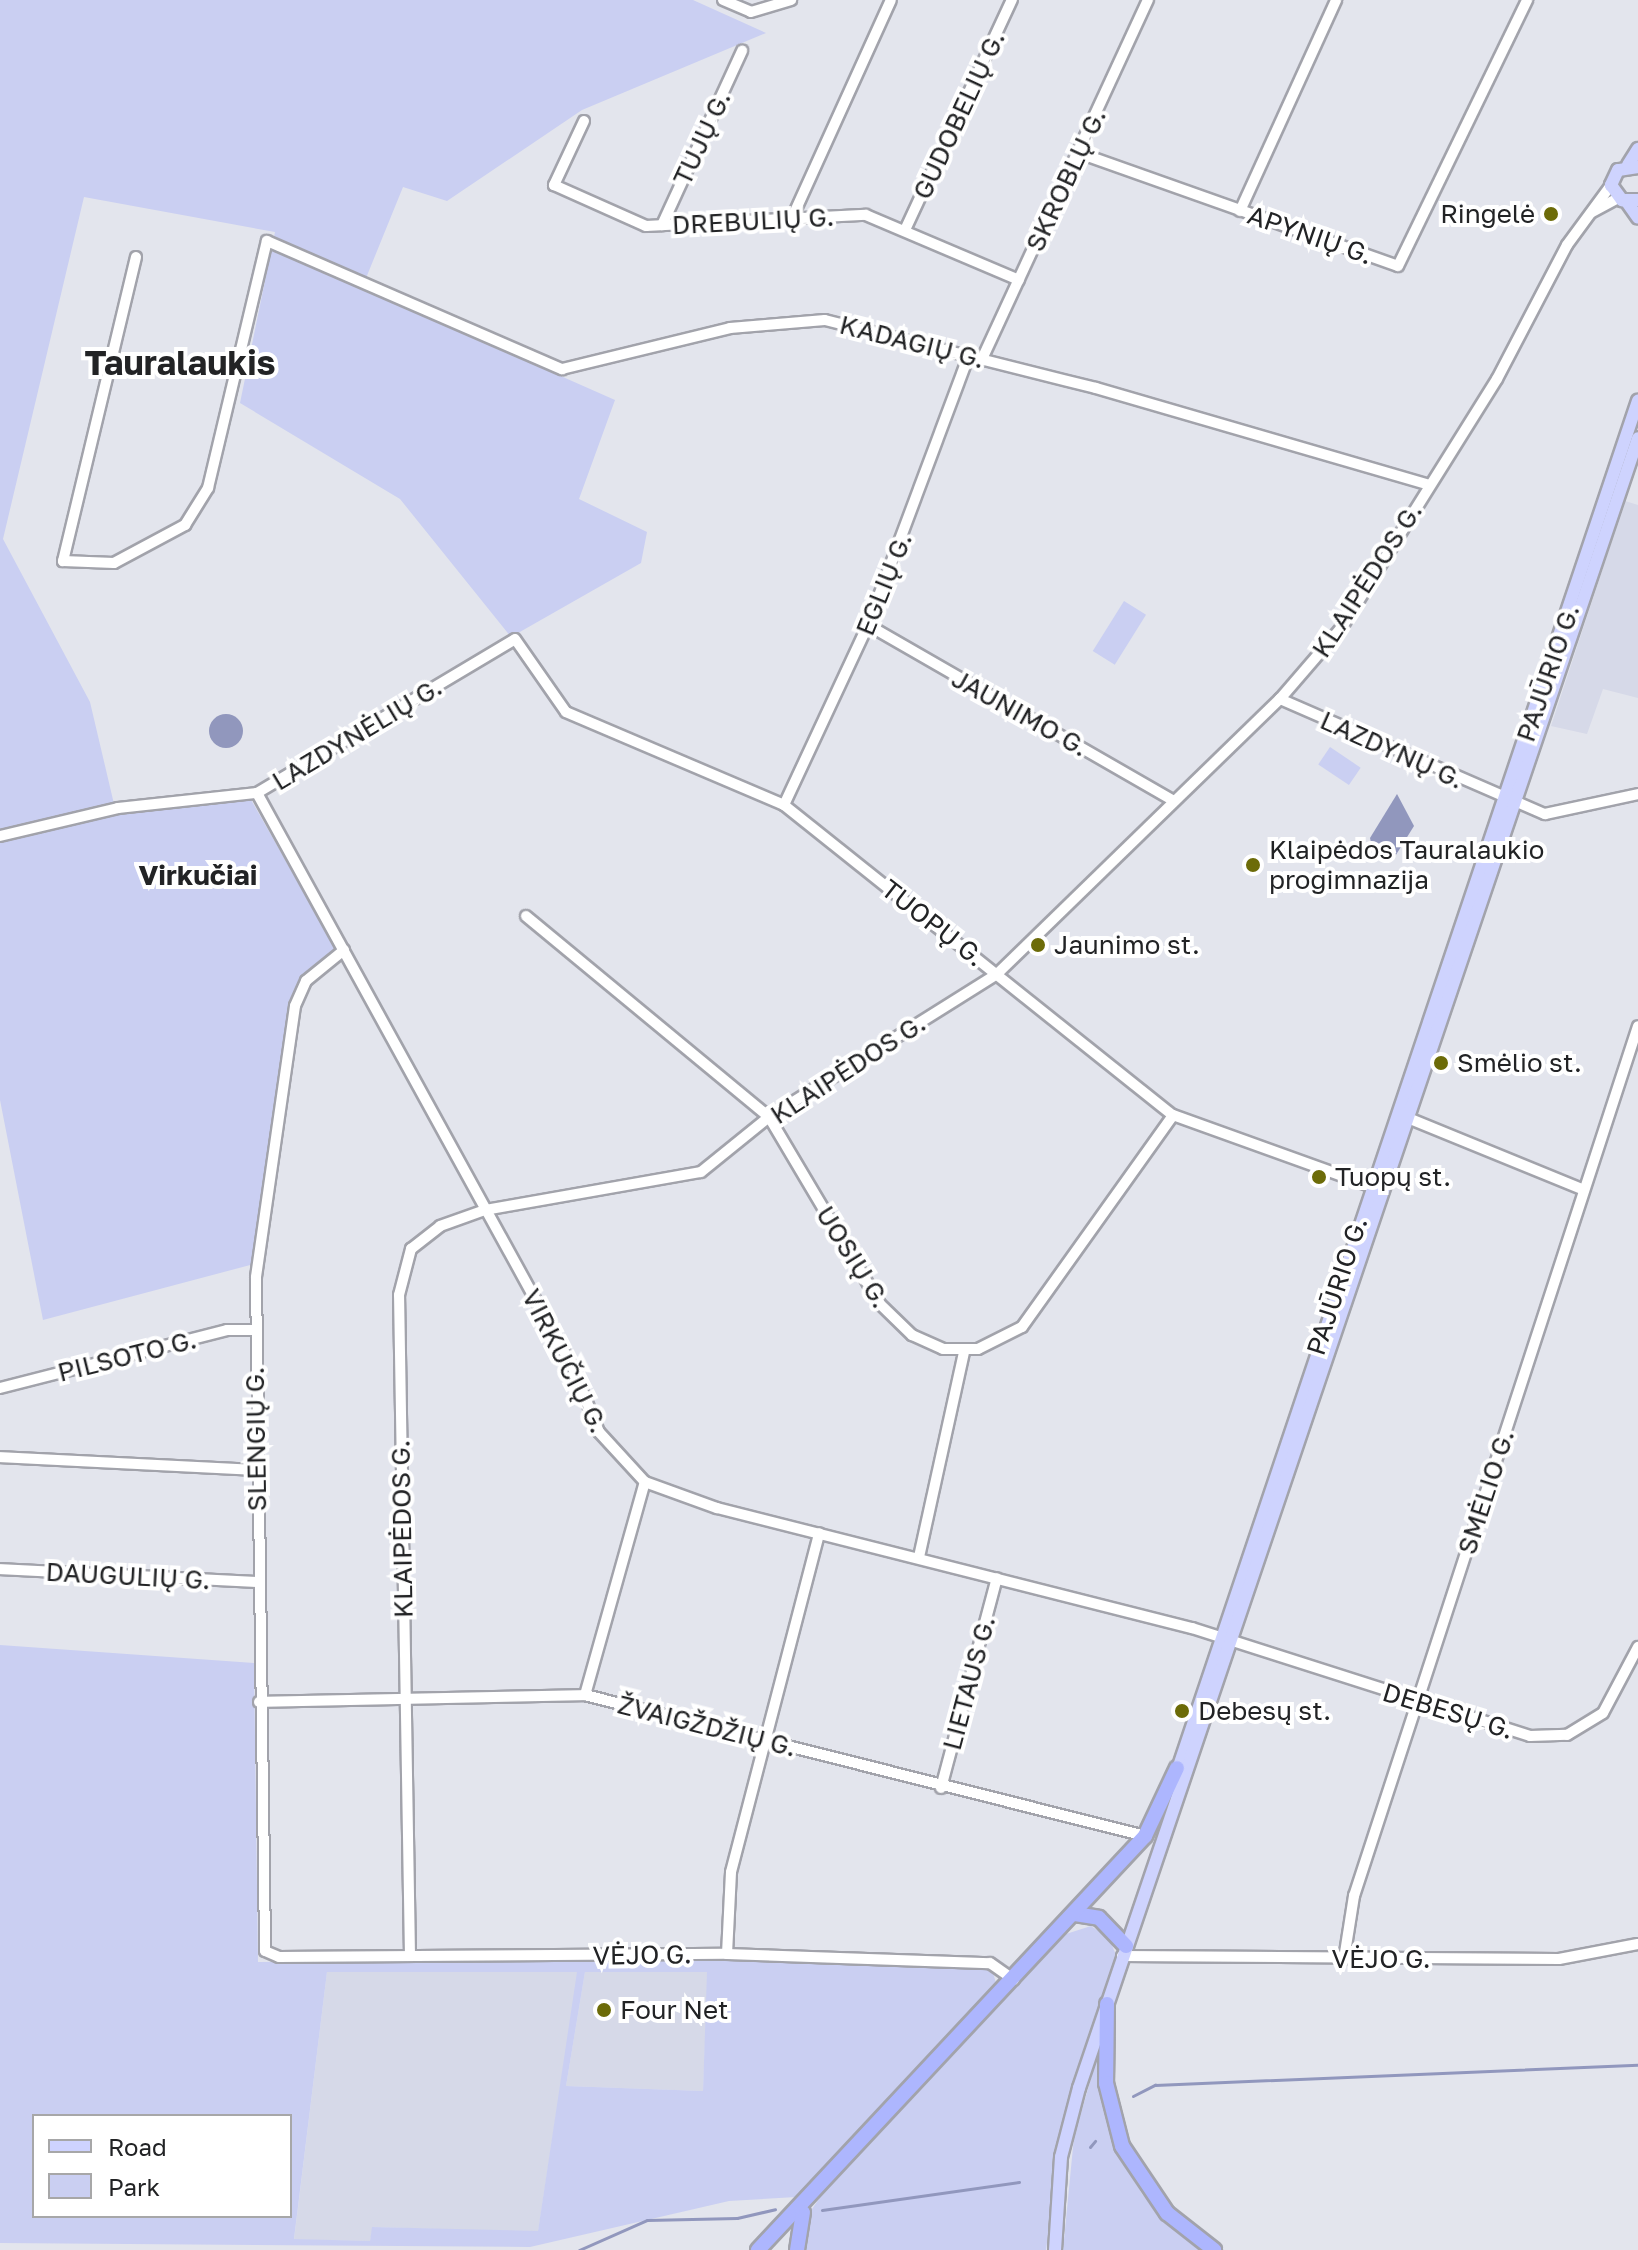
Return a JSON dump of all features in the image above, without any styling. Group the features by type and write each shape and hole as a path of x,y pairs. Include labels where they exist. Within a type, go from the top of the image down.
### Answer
{"highway":[{"path":"758,2250 1014,1980 1145,1836 1177,1768"},
{"path":"1075,1914 1099,1918 1124,1951"},
{"path":"1107,2004 1106,2083 1122,2146 1167,2213 1214,2250"},
{"path":"797,2250 797,2222 813,2195"}],"main road":[{"path":"1638,149 1633,166 1611,185 1628,200 1638,218"},
{"name":"PAJŪRIO G.","path":"1156,1856 1177,1768 1219,1637 1638,401"},
{"name":"PAJŪRIO G.","path":"1055,2244 1061,2157 1124,1951 1234,1643 1408,1118 1518,804 1638,438"}],"street":[{"path":"723,0 751,12 791,0"},
{"path":"792,218 891,0"},
{"name":"GUDOBELIŲ G.","path":"905,230 1012,0"},
{"name":"SKROBLŲ G.","path":"982,359 1148,0"},
{"path":"1240,211 1336,0"},
{"name":"APYNIŲ G.","path":"1079,153 1398,266 1527,0"},
{"name":"TUJŲ G.","path":"662,225 742,51"},
{"name":"DREBULIŲ G.","path":"584,121 554,185 646,226 866,215 1019,280"},
{"name":"KLAIPĖDOS G.","path":"410,1956 403,1266 421,1236 485,1210 701,1172 769,1117 997,974 1172,800 1280,699 1342,627 1587,215 1611,185"},
{"path":"1587,215 1628,200"},
{"name":"KADAGIŲ G.","path":"136,257 63,561 114,563 185,525 208,488 267,241 562,369 730,328 825,320 982,359 1429,485"},
{"name":"EGLIŲ G.","path":"784,805 868,625 968,357"},
{"name":"JAUNIMO G.","path":"868,625 1172,800"},
{"name":"TUOPŲ G.","path":"515,639 566,712 784,805 1173,1115 1370,1186"},
{"name":"LAZDYNĖLIŲ G.","path":"0,836 118,808 257,793 515,639"},
{"name":"LAZDYNŲ G.","path":"1280,699 1504,799 1557,815 1638,794"},
{"name":"VIRKUČIŲ G.","path":"257,793 573,1368 599,1432 645,1482"},
{"name":"UOSIŲ G.","path":"526,916 769,1117 889,1316 922,1341 964,1352"},
{"name":"SLENGIŲ G.","path":"265,1951 255,1330 295,1006 306,981 344,950"},
{"name":"SMĖLIO G.","path":"1344,1959 1354,1896 1638,1026"},
{"path":"919,1557 964,1352 1014,1332 1038,1310 1173,1115"},
{"path":"1408,1118 1584,1190"},
{"name":"PILSOTO G.","path":"0,1388 227,1330 255,1330"},
{"path":"0,1457 257,1470"},
{"path":"585,1695 645,1482 819,1533 1219,1637"},
{"path":"727,1954 731,1872 819,1533"},
{"name":"DAUGULIŲ G.","path":"0,1569 257,1582"},
{"name":"LIETAUS G.","path":"941,1788 997,1578"},
{"name":"DEBESŲ G.","path":"1219,1637 1530,1736 1567,1735 1617,1698 1638,1647"},
{"name":"ŽVAIGŽDŽIŲ G.","path":"259,1702 405,1696 585,1695 941,1788 1145,1836"},
{"name":"VĖJO G.","path":"1124,1951 1344,1959 1581,1958 1638,1944"},
{"name":"VĖJO G.","path":"265,1951 410,1956 727,1954 990,1963 1014,1980"}],"shaded area":[{"path":"1625,501 1638,505 1638,698 1603,689 1587,734 1551,726"},
{"path":"226,714 238,719 243,731 238,743 226,748 214,743 209,731 214,719"},
{"path":"1397,794 1414,826 1394,858 1372,847 1370,838"},
{"path":"327,1972 578,1972 538,2232 373,2227 370,2241 294,2240"},
{"path":"585,1972 708,1972 703,2091 566,2086"}],"green space":[{"path":"0,0 693,0 766,33 582,110 447,201 403,187 362,288 615,400 579,499 647,532 641,563 511,637 400,499 240,403 275,232 84,197 3,539 90,702 114,804 0,829"},
{"path":"1124,601 1146,615 1115,665 1093,651"},
{"path":"1330,747 1361,768 1349,785 1318,764"},
{"path":"250,798 336,949 302,979 289,1008 254,1264 43,1320 0,1100 0,840 78,820"},
{"path":"0,1645 254,1663 258,1962 774,1959 992,1969 996,1983 796,2197 729,2201 530,2247 0,2243","holes":["327,1972 577,1972 538,2231 372,2227 370,2241 294,2239","585,1972 707,1972 703,2091 566,2086"]},
{"path":"1091,1926 1109,1938 1116,1955 1064,2116 1046,2250 803,2250 803,2222 821,2196 1066,1934"},
{"path":"1099,2051 1106,2118 1123,2160 1142,2194 1200,2250 1063,2250 1074,2137"}],"waterway":[{"path":"1133,2096 1155,2085 1638,2065"},
{"path":"1090,2147 1095,2141"},
{"path":"822,2210 1019,2182"},
{"path":"579,2250 647,2220 737,2218 775,2209"}],"place":[{"name":"Ringelė","path":"1551,214"},
{"name":"Klaipėdos Tauralaukio progimnazija","path":"1253,865"},
{"name":"Jaunimo st.","path":"1038,945"},
{"name":"Smėlio st.","path":"1441,1063"},
{"name":"Tuopų st.","path":"1319,1177"},
{"name":"Debesų st.","path":"1182,1711"},
{"name":"Four Net","path":"604,2010"}],"district":[{"name":"Tauralaukis","path":"180,363"},
{"name":"Virkučiai","path":"198,875"}]}
